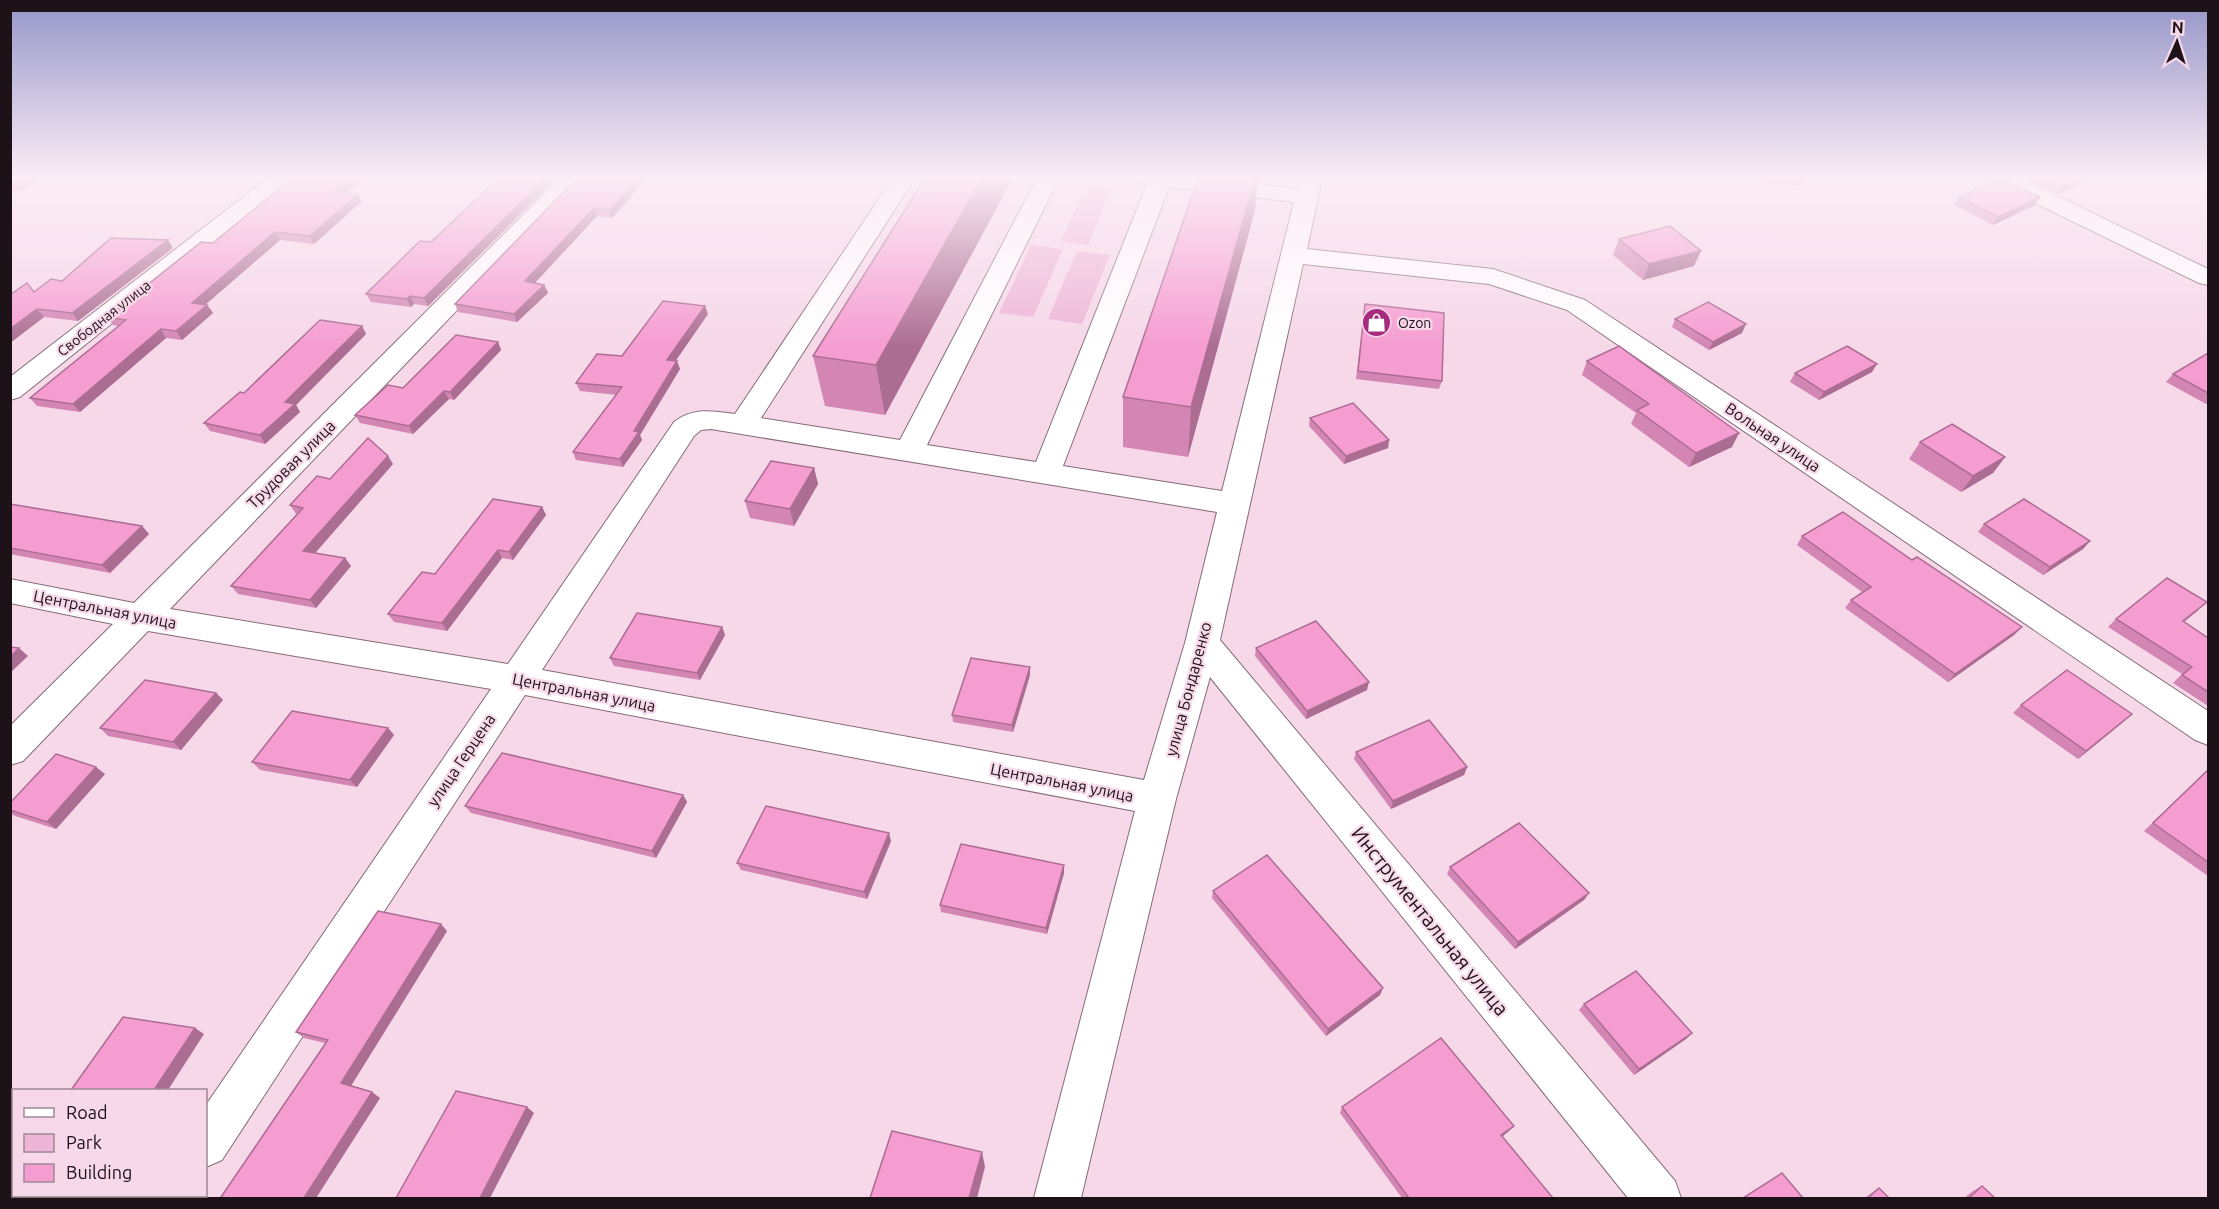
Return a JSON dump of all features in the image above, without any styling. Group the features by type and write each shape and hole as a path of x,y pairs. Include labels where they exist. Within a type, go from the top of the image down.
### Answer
{"street":[{"name":"Свободная улица","path":"10,391 210,234"},
{"name":"Трудовая улица","path":"10,750 517,234"},
{"path":"742,425 867,234"},
{"path":"909,451 1019,234"},
{"path":"1046,473 1134,234"},
{"name":"улица Бондаренко","path":"1058,1198 1157,799 1202,643 1298,234"},
{"path":"2118,234 2208,278"},
{"name":"Вольная улица","path":"1293,255 1493,277 1576,305 2208,730"},
{"name":"улица Герцена","path":"207,1142 515,679 684,429 694,421 711,420 1234,504"},
{"name":"Центральная улица","path":"10,591 141,617 515,679 1157,799"},
{"name":"Инструментальная улица","path":"1202,643 1658,1198"}],"green space":[{"path":"1064,234 1092,234 1088,245 1061,241"},
{"path":"1031,245 1063,249 1033,317 999,313"},
{"path":"1077,251 1110,255 1082,324 1048,319"}],"building":[{"path":"223,234 272,234 192,303 207,305 176,331 161,329 73,404 30,398 126,320 107,317 201,242 213,243"},
{"path":"439,234 489,234 424,298 410,296 407,299 366,294 420,241 431,242"},
{"path":"522,234 569,234 525,281 544,285 514,314 455,304"},
{"path":"889,234 950,234 876,365 813,356"},
{"path":"1179,234 1239,234 1191,407 1123,397"},
{"path":"1637,234 1680,234 1701,251 1649,264 1619,239"},
{"path":"111,238 168,240 72,313 37,309 10,329 10,295 27,283 34,292 51,279 62,281"},
{"path":"663,301 705,306 667,360 677,361 634,431 639,432 620,459 573,452 622,387 576,383 597,354 622,356"},
{"path":"1708,302 1746,324 1713,342 1675,319"},
{"path":"1365,304 1444,313 1442,381 1358,371"},
{"path":"320,320 362,326 285,402 295,404 260,435 204,423 240,392 244,393"},
{"path":"456,335 498,342 450,392 444,391 409,426 355,415 388,385 403,388"},
{"path":"1619,346 1739,433 1696,453 1637,410 1649,404 1587,361"},
{"path":"1847,346 1877,364 1824,392 1795,373"},
{"path":"2208,353 2208,393 2173,374"},
{"path":"1353,403 1389,440 1346,456 1310,418"},
{"path":"1952,424 2005,457 1973,476 1920,442"},
{"path":"368,438 388,456 303,551 345,558 310,600 231,586 303,508 290,505 317,476 330,479"},
{"path":"771,461 814,468 790,509 745,501"},
{"path":"493,499 542,507 509,552 498,550 442,623 388,614 422,572 435,574"},
{"path":"2024,499 2090,541 2050,567 1984,524"},
{"path":"10,504 142,526 102,565 10,548"},
{"path":"1843,512 1912,560 1917,557 2022,627 1955,674 1851,600 1871,587 1802,536"},
{"path":"2167,578 2207,602 2183,621 2208,638 2208,692 2182,675 2192,667 2116,619"},
{"path":"637,613 722,627 697,673 610,658"},
{"path":"1316,621 1369,682 1307,711 1256,648"},
{"path":"10,647 19,648 10,657"},
{"path":"971,658 1030,667 1012,725 952,715"},
{"path":"2067,670 2132,714 2086,751 2021,705"},
{"path":"145,680 216,693 173,742 100,728"},
{"path":"292,711 388,728 350,780 252,762"},
{"path":"1429,720 1467,767 1393,801 1356,752"},
{"path":"502,753 683,795 652,851 465,806"},
{"path":"56,754 96,767 47,822 10,810 10,803"},
{"path":"2208,770 2208,862 2153,823"},
{"path":"766,806 889,833 864,892 737,863"},
{"path":"1519,823 1589,893 1518,942 1450,867"},
{"path":"961,844 1064,865 1046,928 940,905"},
{"path":"1267,855 1383,988 1328,1029 1213,891"},
{"path":"378,911 441,924 341,1083 372,1092 304,1198 221,1197 328,1040 296,1032"},
{"path":"1636,971 1692,1033 1639,1069 1584,1004"},
{"path":"123,1017 195,1028 155,1089 72,1089"},
{"path":"1441,1038 1514,1126 1501,1135 1553,1198 1409,1198 1342,1107"},
{"path":"456,1091 527,1107 480,1198 396,1198"},
{"path":"892,1131 982,1152 969,1198 870,1198"},
{"path":"1782,1173 1803,1198 1743,1198"},
{"path":"1982,1186 1995,1198 1969,1198"},
{"path":"1879,1188 1889,1198 1868,1198"}],"place":[{"name":"Ozon","path":"1377,323"}]}
